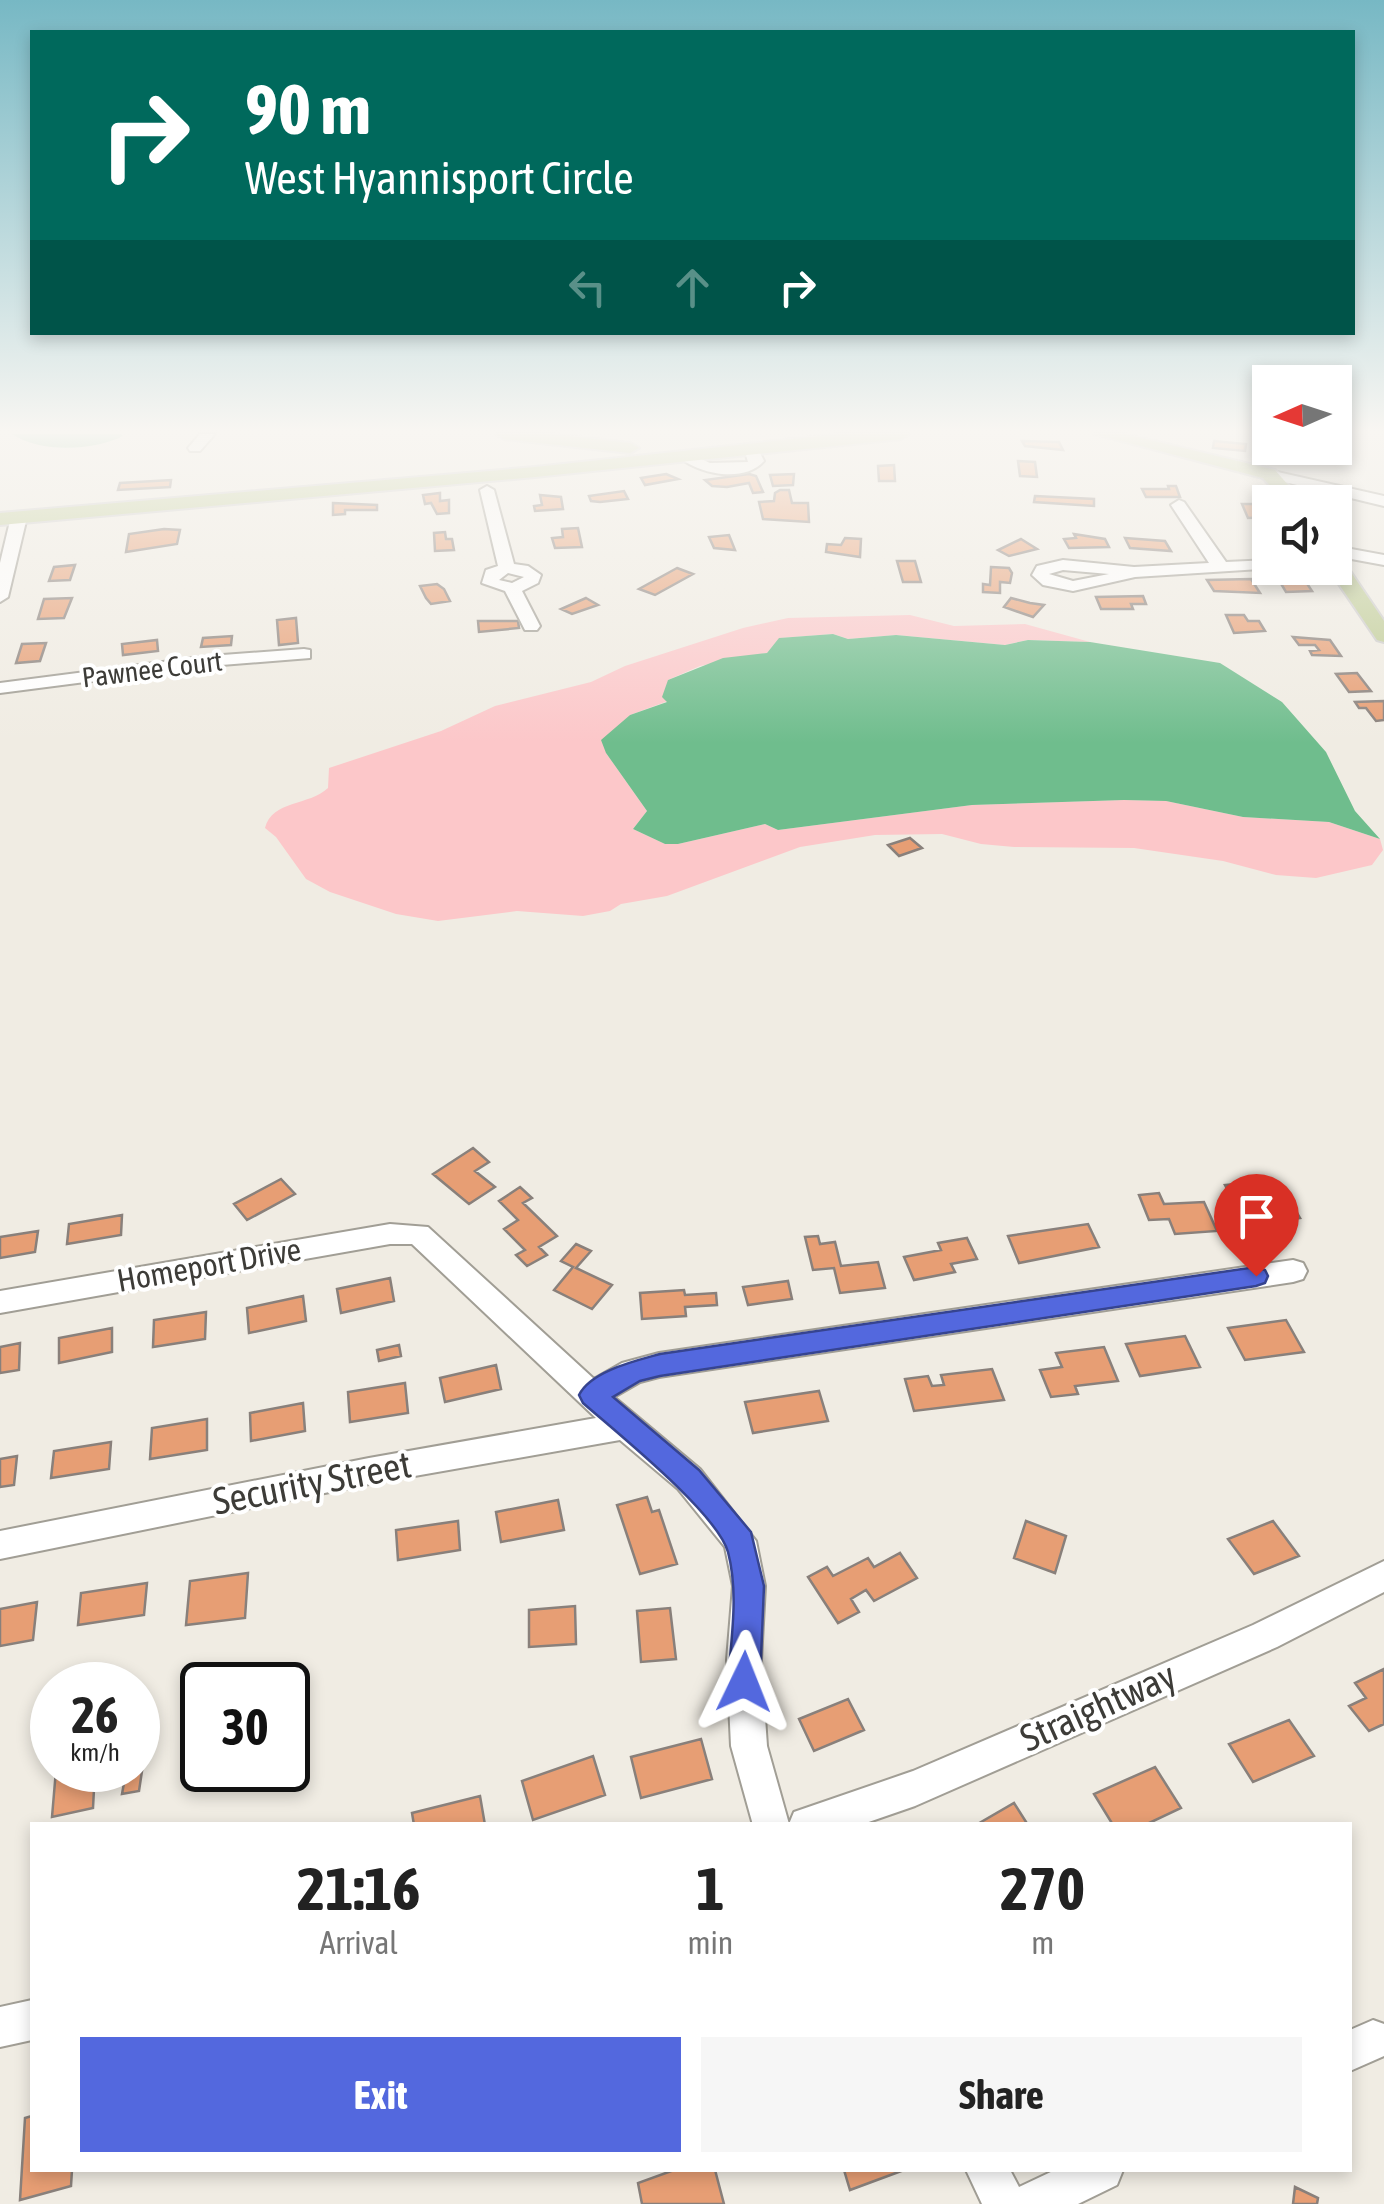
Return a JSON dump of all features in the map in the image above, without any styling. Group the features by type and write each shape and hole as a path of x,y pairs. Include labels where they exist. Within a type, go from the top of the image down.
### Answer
{"main road":[{"path":"1349,585 1384,636"}],"street":[{"path":"0,596 8,537"},
{"path":"499,537 507,568"},
{"path":"1197,537 1220,566"},
{"path":"1352,554 1384,560"},
{"path":"1134,572 1252,565"},
{"path":"507,568 522,568 533,576 528,584 512,588 496,586 488,579 495,571 507,568"},
{"path":"512,588 532,626"},
{"name":"Pawnee Court","path":"0,688 209,661 304,654"},
{"name":"Homeport Drive","path":"0,1302 390,1234 418,1234 592,1395"},
{"path":"770,1822 748,1746 744,1660 749,1586 740,1541 689,1479 592,1395 632,1372 660,1365 1293,1271"},
{"name":"Security Street","path":"0,1545 370,1471 625,1426"},
{"name":"Straightway","path":"826,1822 876,1814 1265,1636 1384,1576"},
{"path":"0,2026 30,2020"},
{"path":"988,2172 1005,2204"},
{"path":"1031,2204 1098,2172"}],"shaded area":[{"path":"910,615 954,626 1025,624 1090,642 1028,640 1005,645 896,635 848,639 833,634 780,638 767,653 700,666 668,680 668,701 630,715 615,731 606,753 647,811 633,829 665,844 678,844 765,824 778,830 972,805 1166,801 1243,817 1329,822 1380,839 1383,850 1372,865 1316,878 1276,875 1223,861 1134,848 1014,847 942,834 875,835 800,847 667,896 621,904 610,911 583,916 517,911 438,921 396,914 330,892 306,879 265,828 275,812 328,788 329,768 441,731 495,706 591,682 625,666 743,628 788,618"},
{"path":"833,634 848,639 896,635 1005,645 1028,640 1090,642 1220,663 1282,702 1326,752 1355,811 1380,839 1329,822 1243,817 1166,801 1124,800 972,805 778,830 765,824 678,844 665,844 633,829 647,811 601,740 630,715 667,702 662,697 668,680 723,658 767,653 779,638"}],"building":[{"path":"129,537 179,537 177,544 126,552"},
{"path":"434,537 452,539 454,550 435,551"},
{"path":"580,537 582,547 555,548 552,538"},
{"path":"709,537 730,537 735,550 714,548"},
{"path":"845,538 861,539 860,557 826,552 827,544 841,545"},
{"path":"1125,538 1165,541 1171,551 1130,548"},
{"path":"1021,539 1037,549 1009,556 998,550"},
{"path":"1064,539 1105,539 1109,547 1069,548"},
{"path":"897,561 915,561 921,582 903,582"},
{"path":"75,565 70,580 49,581 54,567"},
{"path":"991,567 1009,568 1012,573 1010,583 1000,582 1000,593 983,592 983,584 990,585"},
{"path":"677,568 693,574 655,595 639,589"},
{"path":"1251,579 1260,593 1214,591 1207,580"},
{"path":"437,584 450,601 431,604 426,598 420,586"},
{"path":"1282,585 1308,585 1312,591 1286,592"},
{"path":"1143,596 1146,604 1131,604 1133,609 1101,609 1096,597"},
{"path":"72,598 64,618 38,619 44,599"},
{"path":"586,598 598,605 572,614 561,609"},
{"path":"1011,598 1044,605 1033,617 1004,607"},
{"path":"1226,615 1244,615 1248,621 1259,621 1265,631 1234,633"},
{"path":"296,618 298,643 279,645 277,620"},
{"path":"478,621 518,621 519,628 479,632"},
{"path":"232,636 231,645 201,647 203,638"},
{"path":"1293,637 1330,640 1341,656 1312,655 1310,651 1319,650 1315,645 1299,645"},
{"path":"157,640 158,651 123,655 122,644"},
{"path":"46,643 40,661 16,663 22,644"},
{"path":"1357,673 1371,691 1349,692 1336,674"},
{"path":"1384,701 1384,720 1376,721 1355,702"},
{"path":"910,838 922,848 899,856 888,845"},
{"path":"473,1148 489,1162 475,1171 495,1187 469,1204 433,1174"},
{"path":"281,1179 295,1194 247,1220 234,1204"},
{"path":"1235,1184 1240,1193 1248,1192 1252,1198 1286,1194 1300,1218 1262,1223 1252,1205 1237,1207 1225,1185"},
{"path":"520,1187 532,1198 523,1203 557,1236 539,1247 547,1255 527,1266 516,1255 525,1250 504,1229 518,1220 499,1201"},
{"path":"1159,1193 1164,1204 1204,1202 1217,1231 1175,1234 1169,1219 1149,1220 1139,1195"},
{"path":"122,1215 121,1235 67,1244 69,1224"},
{"path":"1088,1224 1099,1247 1019,1263 1008,1236"},
{"path":"38,1231 35,1252 0,1258 0,1237"},
{"path":"818,1236 820,1244 835,1242 841,1266 878,1262 885,1288 840,1293 834,1268 813,1270 805,1237"},
{"path":"967,1238 977,1259 951,1264 955,1272 914,1280 904,1257 941,1250 938,1243"},
{"path":"576,1244 591,1251 576,1268 612,1285 592,1309 554,1290 573,1267 561,1261"},
{"path":"390,1278 394,1301 341,1313 337,1289"},
{"path":"788,1281 792,1299 748,1305 743,1287"},
{"path":"684,1290 685,1295 716,1293 717,1305 685,1307 686,1316 642,1319 640,1293"},
{"path":"303,1296 306,1321 249,1333 247,1308"},
{"path":"206,1312 205,1339 153,1347 154,1320"},
{"path":"1286,1320 1304,1352 1245,1360 1228,1328"},
{"path":"112,1328 112,1352 59,1363 59,1338"},
{"path":"1185,1336 1200,1367 1140,1376 1126,1344"},
{"path":"20,1343 19,1370 0,1373 0,1347"},
{"path":"399,1345 401,1356 379,1361 377,1350"},
{"path":"1104,1347 1118,1381 1075,1386 1078,1394 1051,1397 1040,1370 1062,1367 1056,1353"},
{"path":"496,1365 501,1389 445,1402 440,1378"},
{"path":"992,1369 1004,1400 914,1411 905,1379 928,1376 932,1386 944,1385 941,1375"},
{"path":"405,1383 408,1413 350,1422 348,1392"},
{"path":"819,1391 828,1421 753,1433 745,1402"},
{"path":"303,1403 305,1431 251,1441 250,1413"},
{"path":"207,1419 207,1450 150,1459 152,1428"},
{"path":"111,1442 109,1469 51,1478 54,1451"},
{"path":"17,1456 14,1485 0,1487 0,1459"},
{"path":"647,1497 652,1512 659,1510 677,1564 640,1574 617,1505"},
{"path":"558,1500 564,1530 501,1542 496,1512"},
{"path":"458,1521 460,1550 398,1560 396,1530"},
{"path":"1026,1521 1066,1536 1055,1573 1014,1558"},
{"path":"1273,1521 1299,1556 1254,1574 1228,1539"},
{"path":"900,1553 917,1578 874,1601 866,1590 851,1599 859,1612 838,1623 808,1577 827,1567 833,1576 868,1558 874,1567"},
{"path":"248,1573 245,1618 186,1625 190,1581"},
{"path":"147,1583 144,1615 78,1625 81,1593"},
{"path":"37,1602 33,1640 0,1646 0,1609"},
{"path":"575,1606 576,1644 529,1647 529,1610"},
{"path":"670,1608 676,1659 641,1662 637,1611"},
{"path":"1384,1669 1384,1724 1369,1731 1349,1706 1366,1698 1355,1683"},
{"path":"848,1699 864,1730 814,1751 799,1719"},
{"path":"1289,1720 1314,1756 1253,1782 1229,1744"},
{"path":"701,1739 712,1779 641,1798 631,1757"},
{"path":"593,1756 605,1795 533,1820 522,1781"},
{"path":"1155,1767 1181,1808 1151,1822 1111,1822 1094,1794"},
{"path":"54,1792 94,1792 93,1808 52,1817"},
{"path":"480,1796 484,1822 414,1822 412,1813"},
{"path":"1014,1803 1026,1822 981,1822"},
{"path":"30,2117 30,2172 72,2172 71,2186 20,2200 25,2118"},
{"path":"668,2172 716,2172 724,2204 642,2204 638,2183"},
{"path":"845,2172 899,2172 850,2190"},
{"path":"1295,2187 1318,2198 1317,2204 1293,2204"}],"route":[{"path":"744,1682 749,1586 740,1541 689,1479 592,1395 632,1372 660,1365 1256,1276"}]}
